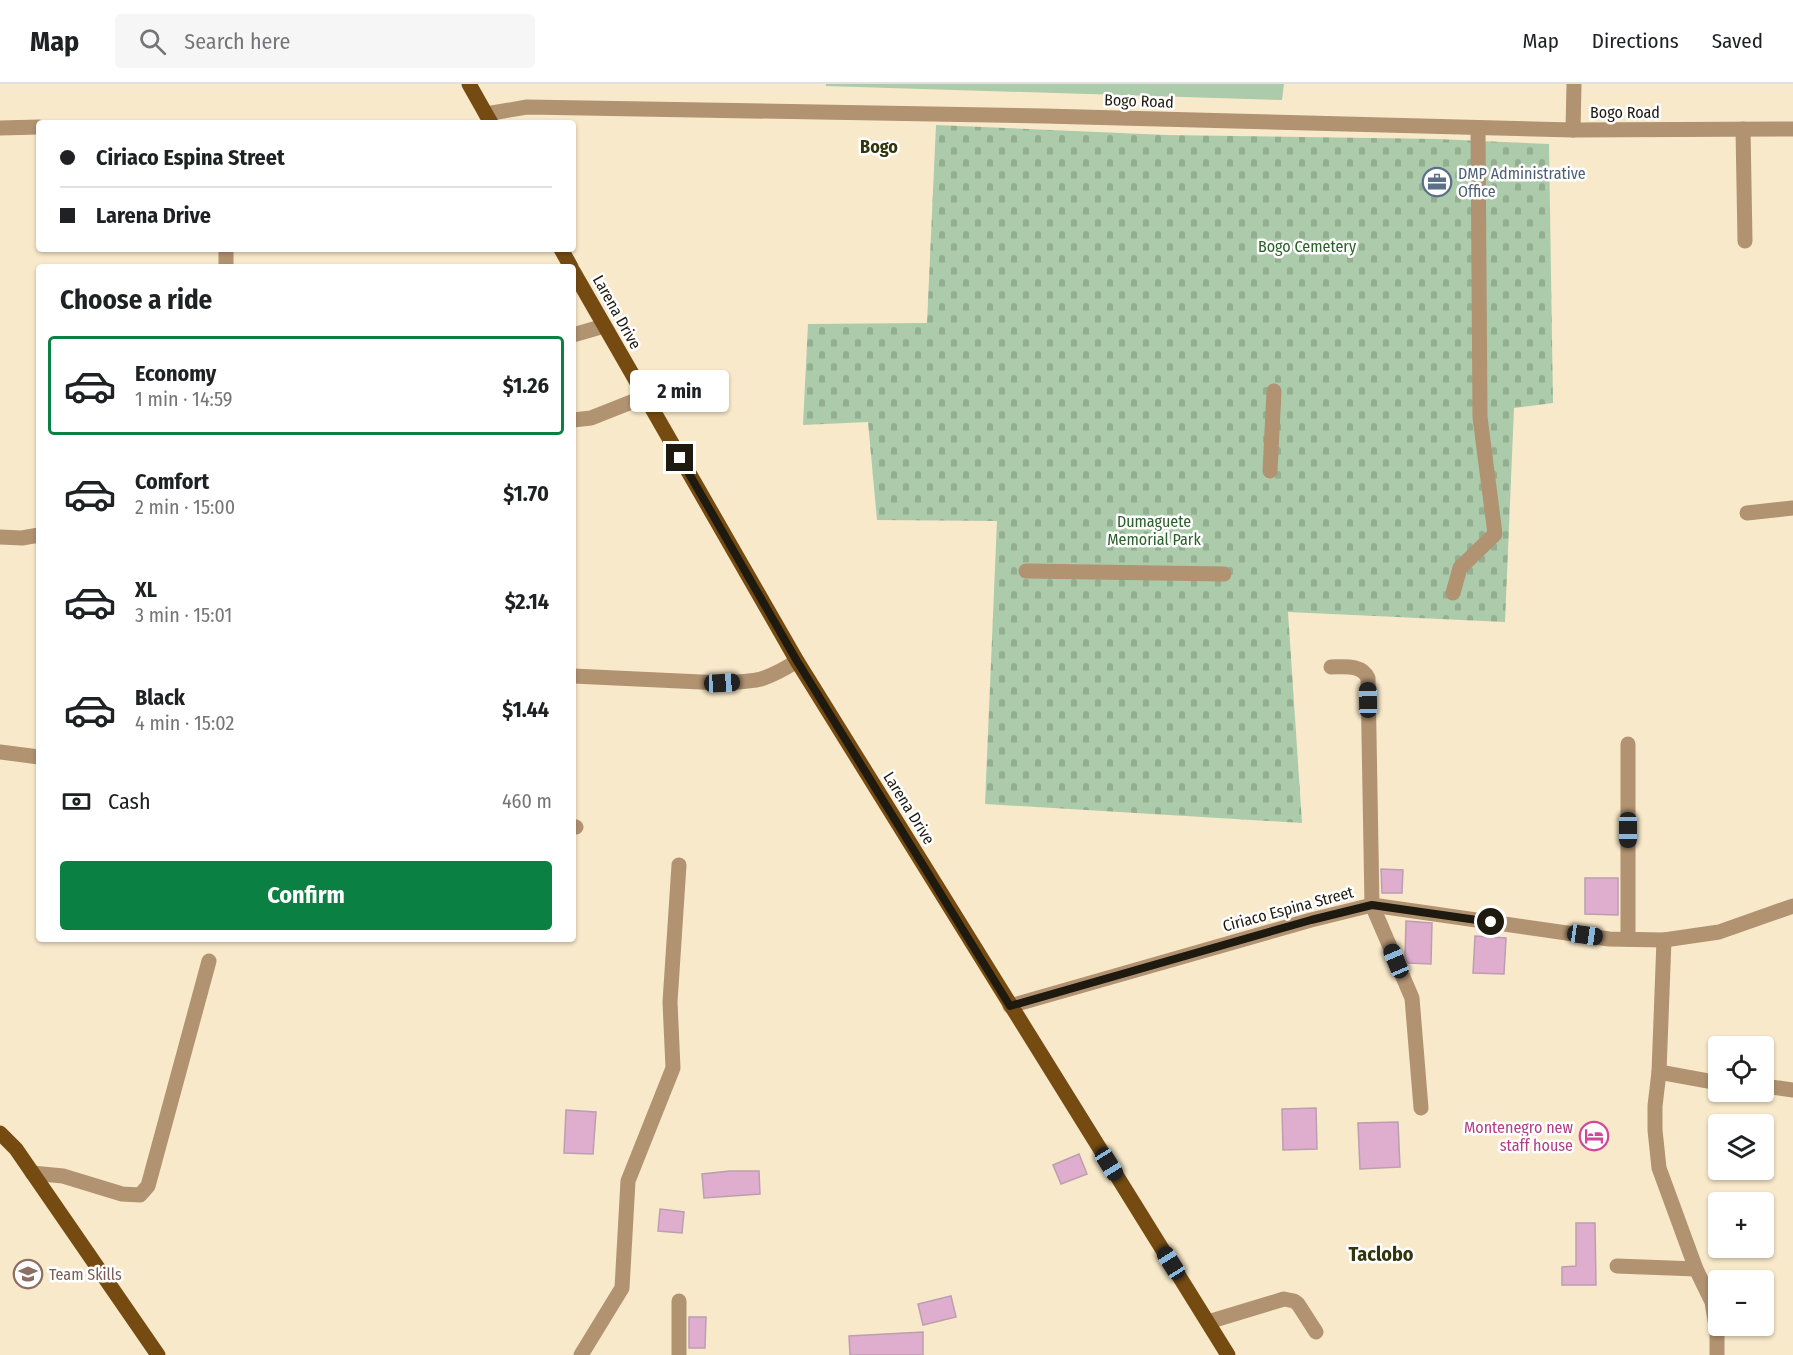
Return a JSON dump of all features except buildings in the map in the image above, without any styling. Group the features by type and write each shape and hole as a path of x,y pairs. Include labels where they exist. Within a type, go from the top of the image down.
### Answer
{"main road":[{"path":"469,84 488,118"},
{"name":"Larena Drive","path":"576,276 797,661 1228,1355"},
{"path":"0,1133 16,1149 158,1355"}],"street":[{"path":"1573,130 1574,84"},
{"name":"Bogo Road","path":"488,118 527,107 539,107 1044,116 1573,130 1793,129"},
{"path":"0,128 36,127"},
{"path":"1453,593 1460,568 1495,534 1480,417 1478,128"},
{"path":"1743,129 1745,241"},
{"path":"576,333 604,326"},
{"path":"1270,471 1274,391"},
{"path":"576,420 591,418 644,397"},
{"path":"1747,513 1793,508"},
{"path":"0,537 22,538 36,536"},
{"path":"1026,571 1224,574"},
{"path":"576,676 722,683 761,679 797,661"},
{"path":"1331,667 1356,668 1365,672 1368,678 1372,905 1412,998 1421,1108"},
{"path":"1628,744 1628,939"},
{"path":"0,752 36,757"},
{"path":"581,1355 622,1288 628,1181 673,1068 670,1002 680,865"},
{"name":"Ciriaco Espina Street","path":"1010,1006 1311,920 1372,905 1609,939 1664,940 1719,932 1793,906"},
{"path":"1664,940 1659,1072 1655,1106 1659,1168 1696,1269 1712,1302 1718,1332 1718,1355"},
{"path":"32,1173 63,1176 122,1194 140,1195 148,1186 210,961"},
{"path":"1659,1072 1708,1081"},
{"path":"1774,1087 1793,1090"},
{"path":"1617,1266 1696,1269"},
{"path":"1208,1322 1284,1299 1298,1304 1316,1332"},
{"path":"679,1301 679,1355"}],"green space":[{"path":"826,84 1284,84 1282,100 826,86"},
{"name":"Dumaguete Memorial Park","path":"936,125 1166,135 1437,139 1549,144 1553,403 1514,408 1505,622 1288,612 1302,823 985,804 997,521 877,520 868,422 803,425 808,324 927,323"}],"place":[{"name":"DMP Administrative Office","path":"1437,182"},
{"name":"Montenegro new staff house","path":"1594,1136"},
{"name":"Team Skills","path":"28,1274"}],"district":[{"name":"Bogo","path":"879,147"},
{"name":"Taclobo","path":"1381,1254"}],"route":[{"path":"680,458 797,661 1010,1006 1311,920 1372,905 1491,922"}],"park label":[{"name":"Bogo Cemetery","path":"1307,246"}]}
